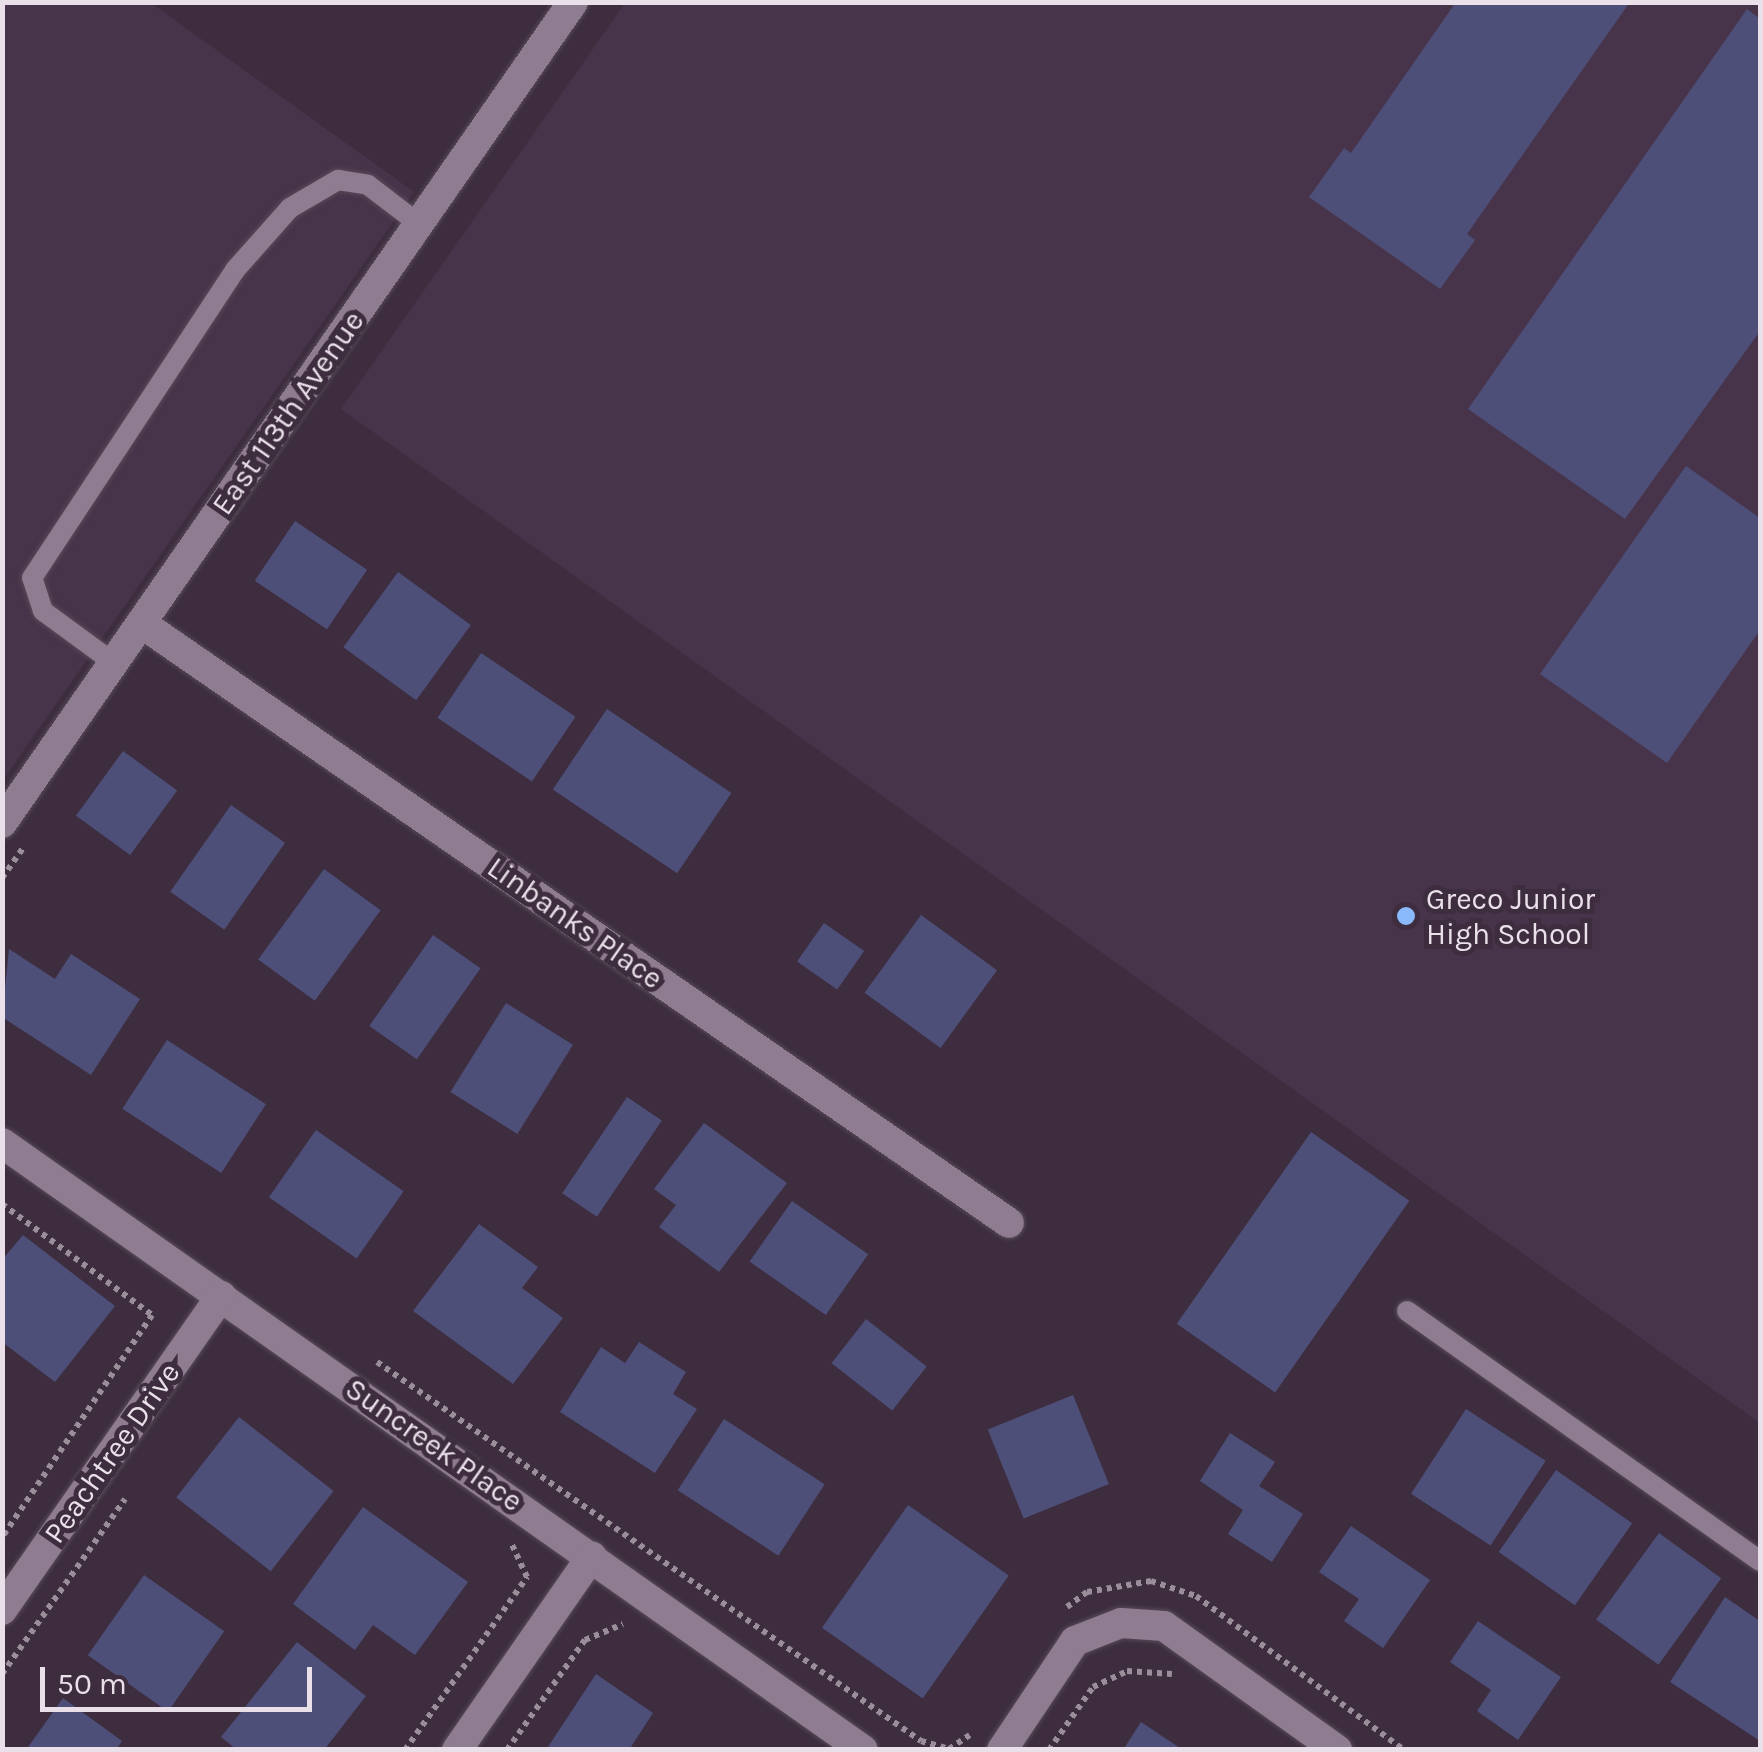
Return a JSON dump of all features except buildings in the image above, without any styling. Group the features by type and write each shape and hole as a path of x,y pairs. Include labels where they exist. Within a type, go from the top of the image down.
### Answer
{"street":[{"name":"East 113th Avenue","path":"2,823 573,2"},
{"name":"Linbanks Place","path":"141,623 1008,1223"},
{"name":"Suncreek Place","path":"2,1142 863,1750"},
{"name":"Peachtree Drive","path":"2,1610 221,1296"},
{"path":"456,1750 592,1556"},
{"path":"1002,1750 1075,1641 1121,1623 1164,1626 1337,1750"}],"lane":[{"path":"114,663 43,611 32,578 236,270 290,208 338,180 368,184 420,224"},
{"path":"1407,1311 1760,1560"}],"path":[{"path":"2,1204 152,1315 2,1537"},
{"path":"364,1353 921,1741 949,1749 978,1724"},
{"path":"2,1674 128,1494"},
{"path":"405,1750 527,1577 512,1544 496,1532"},
{"path":"1058,1613 1087,1592 1151,1581 1196,1596 1404,1750"},
{"path":"506,1750 584,1640 614,1621 642,1630"},
{"path":"1050,1750 1093,1687 1127,1671 1170,1673 1186,1684"}],"shaded area":[{"path":"3,3 151,3 414,192 3,780"},
{"name":"Greco Junior High School","path":"625,3 1760,3 1760,1423 341,409"}],"place":[{"name":"Greco Junior High School","path":"1406,916"}]}
